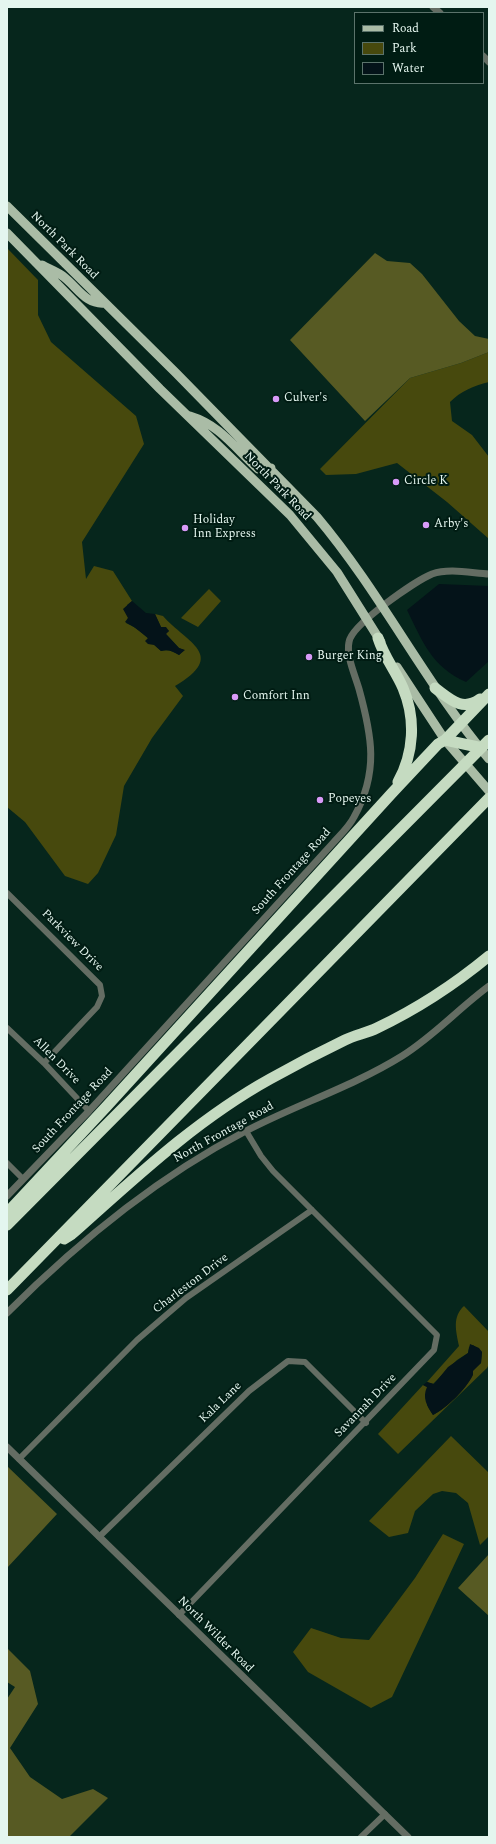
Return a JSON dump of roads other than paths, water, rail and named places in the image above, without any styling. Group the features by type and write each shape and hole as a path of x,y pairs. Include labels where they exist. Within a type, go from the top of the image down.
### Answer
{"highway":[{"path":"378,638 382,652 402,687 410,709 412,723 408,759 403,774 392,792"},
{"path":"435,688 455,702 466,705 473,704 489,693"},
{"path":"7,1213 106,1107 392,792 438,744 445,740 489,693"},
{"path":"445,740 478,747"},
{"path":"7,1225 489,740"},
{"path":"7,1290 489,798"},
{"path":"356,1036 426,996 489,951"},
{"path":"49,1247 72,1234 136,1177 200,1125 234,1101 270,1079 347,1039 376,1029 430,999 489,956"}],"main road":[{"name":"North Park Road","path":"7,206 271,468 334,537 383,606 435,688 460,724 489,759"},
{"name":"North Park Road","path":"7,233 160,389 189,415 290,515 336,572 445,740 489,791"},
{"path":"32,259 64,276 86,299 98,304 105,303"},
{"path":"189,415 204,420 216,427 258,469 271,468"}],"street":[{"name":"South Frontage Road","path":"7,1196 89,1111 354,818 370,775 371,739 350,657 348,642 355,629 397,595 432,574 446,571 489,574"},
{"name":"Parkview Drive","path":"7,893 100,985 102,996 97,1007 44,1063"},
{"name":"North Frontage Road","path":"7,1313 60,1264 143,1195 207,1152 246,1131 356,1080 402,1056 424,1040 489,986"},
{"name":"Allen Drive","path":"7,1028 44,1063 89,1111"},
{"path":"246,1131 265,1161 312,1210"},
{"path":"7,1163 23,1179"},
{"name":"Savannah Drive","path":"179,1615 366,1423 434,1350 437,1335 312,1210"},
{"name":"Charleston Drive","path":"19,1459 138,1340 186,1298 312,1210"},
{"name":"Kala Lane","path":"99,1537 249,1391 288,1361 305,1362 366,1423"},
{"name":"North Wilder Road","path":"7,1447 408,1837"},
{"path":"361,1837 385,1814"}],"water":[{"path":"439,584 489,586 489,661 466,682 454,676 436,661 423,643 407,610"},
{"path":"132,601 146,613 155,614 161,627 166,627 169,631 166,634 179,648 185,650 179,655 166,650 161,651 154,645 148,644 145,641 148,638 125,622 128,618 123,609"},
{"path":"470,1344 479,1348 482,1352 481,1363 473,1371 473,1375 461,1392 444,1408 433,1415 425,1398 427,1387 423,1385 427,1382 434,1384 448,1367 468,1353"}],"place":[{"name":"Culver's","path":"276,399"},
{"name":"Circle K","path":"396,482"},
{"name":"Arby's","path":"426,525"},
{"name":"Holiday Inn Express","path":"185,528"},
{"name":"Burger King","path":"309,657"},
{"name":"Comfort Inn","path":"235,697"},
{"name":"Popeyes","path":"320,800"}]}
